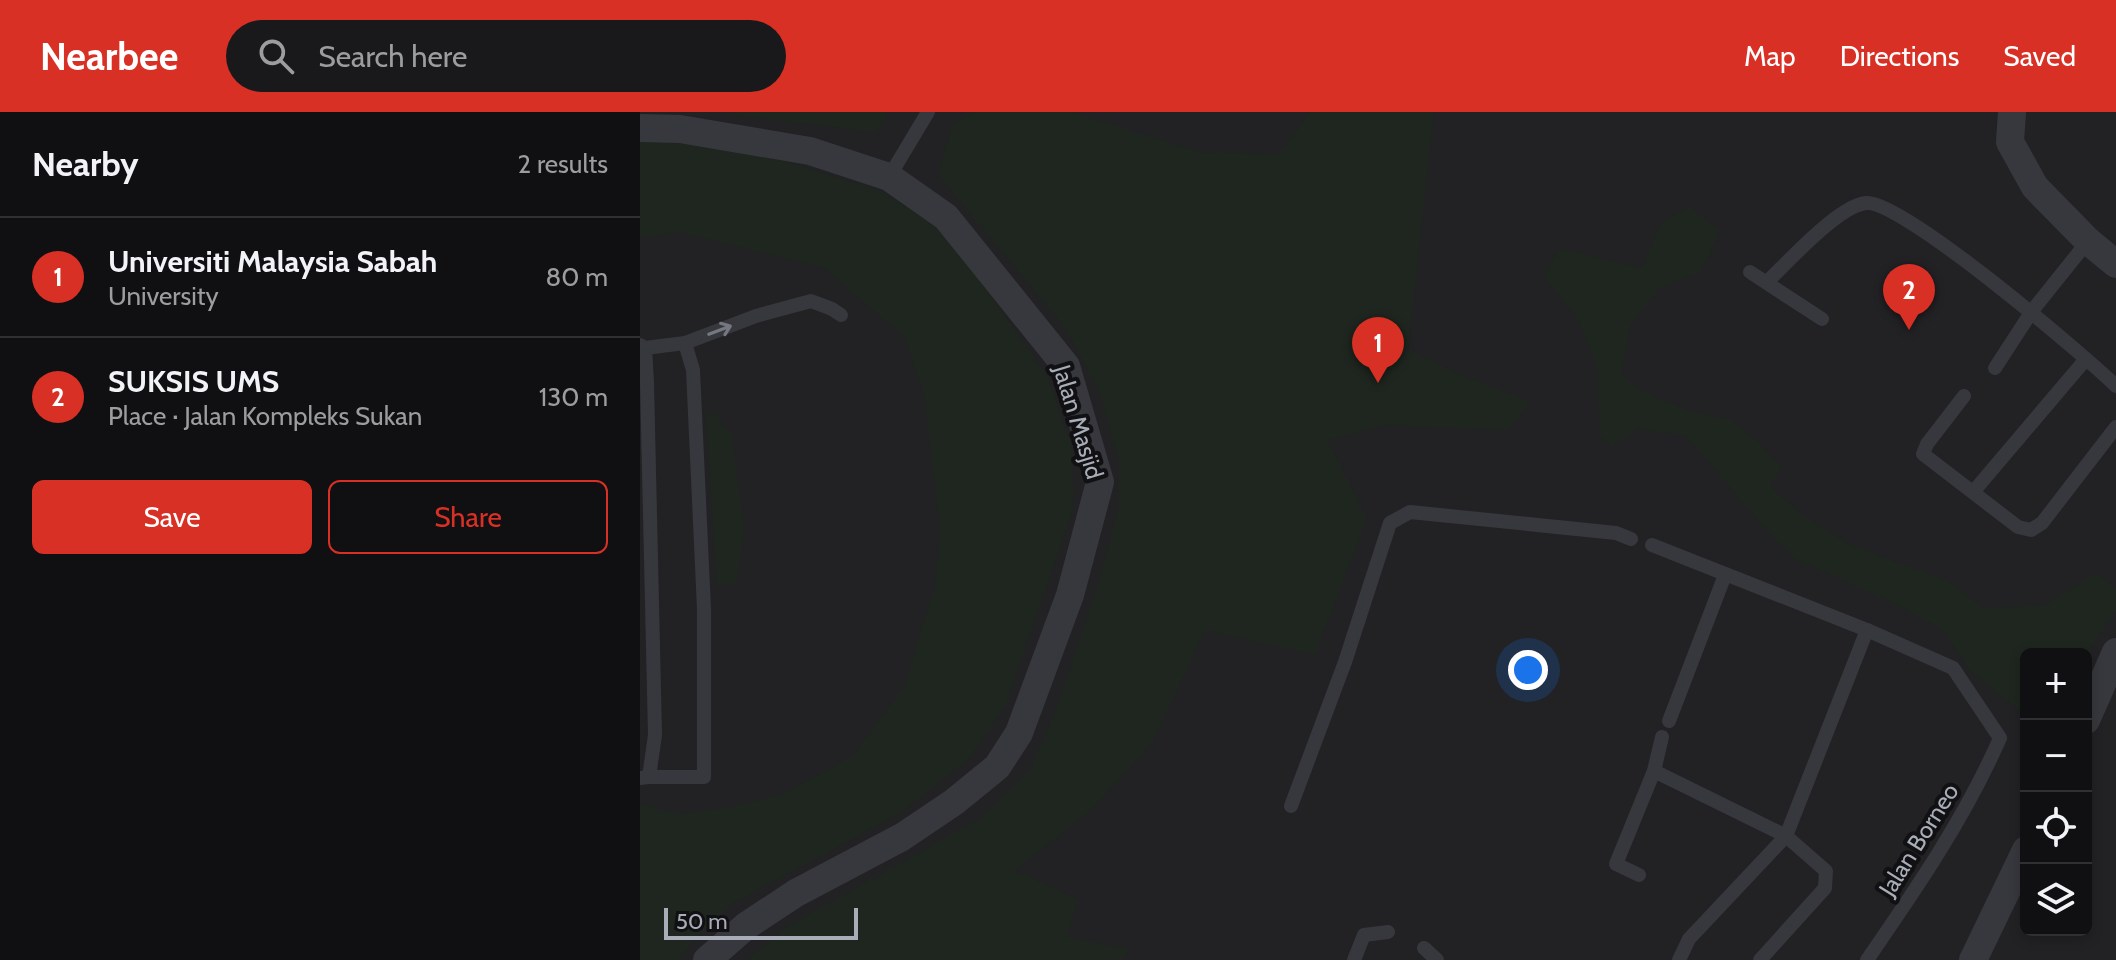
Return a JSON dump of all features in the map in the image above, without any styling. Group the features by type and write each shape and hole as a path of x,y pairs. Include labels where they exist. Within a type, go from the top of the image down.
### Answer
{"street":[{"path":"2012,112 2010,142 2035,187 2088,241 2116,264"},
{"name":"Jalan Masjid","path":"640,128 680,129 796,148 889,177 946,217 1066,366 1100,482 1070,595 1019,733 997,767 954,802 902,837 796,893 746,926 707,960"},
{"path":"2092,706 2116,652"},
{"path":"1973,960 2020,862"}],"lane":[{"path":"889,177 928,112"},
{"path":"1767,282 1844,210 1867,202 1880,205 1933,238 2032,311 2116,386"},
{"path":"1995,368 2032,311 2088,241"},
{"path":"1750,272 1822,319"},
{"path":"685,343 693,370 703,577 704,777 644,777 655,735 646,626 647,383 642,347 685,343 756,316 811,301 841,315"},
{"path":"1974,491 2086,359"},
{"path":"640,406 647,383"},
{"path":"1964,396 1927,444 1923,454 2018,527 2031,530 2042,523 2116,427"},
{"path":"1291,806 1345,662 1390,523 1410,512 1616,533 1631,539"},
{"path":"1652,545 1867,630 1786,836 1689,939 1679,960"},
{"path":"1669,721 1725,575"},
{"name":"Jalan Borneo","path":"1867,630 1953,668 2000,738 1984,774 1935,862 1867,960"},
{"path":"1639,875 1616,864 1654,771 1662,737"},
{"path":"1654,771 1786,836 1826,871 1825,888 1760,960"},
{"path":"1354,960 1364,935 1388,932"},
{"path":"1424,948 1437,960"}],"shaded area":[{"path":"640,112 2116,112 2116,960 640,960"},
{"path":"724,112 889,112 877,132"},
{"path":"975,112 1072,112 1199,152 1278,154 1311,112 1434,112 1408,349 1464,376 1531,402 1508,430 1384,425 1329,440 1326,437 1367,518 1315,655 1205,630 1153,742 1092,809 1015,871 1078,899 1067,937 1129,949 1122,960 747,960 788,926 981,818 1029,771 1057,708 1102,572 1118,508 1119,461 1100,393 1067,330 938,175 953,123"},
{"path":"640,140 733,150 790,163 882,191 949,236 1048,377 1071,445 1074,506 1005,707 969,759 899,814 732,904 678,960 640,960 640,804 683,814 741,805 784,793 853,756 904,687 935,585 940,527 924,393 904,337 823,267 676,232 640,238"},
{"path":"1690,206 1720,232 1701,271 1657,290 1630,327 1621,373 1637,389 1691,412 1730,419 1782,467 1770,486 1802,515 1850,545 1948,581 1983,608 2045,605 2095,573 2116,587 2116,612 2089,648 2020,648 2020,711 1970,671 1944,630 1883,598 1797,560 1764,527 1685,435 1638,429 1611,446 1600,437 1597,368 1578,319 1544,277 1559,249 1642,268 1661,223"},
{"path":"716,413 732,437 744,527 737,583 717,587 706,414"}],"place":[{"name":"SUKSIS UMS","path":"1909,330"},
{"name":"Universiti Malaysia Sabah","path":"1378,383"}]}
